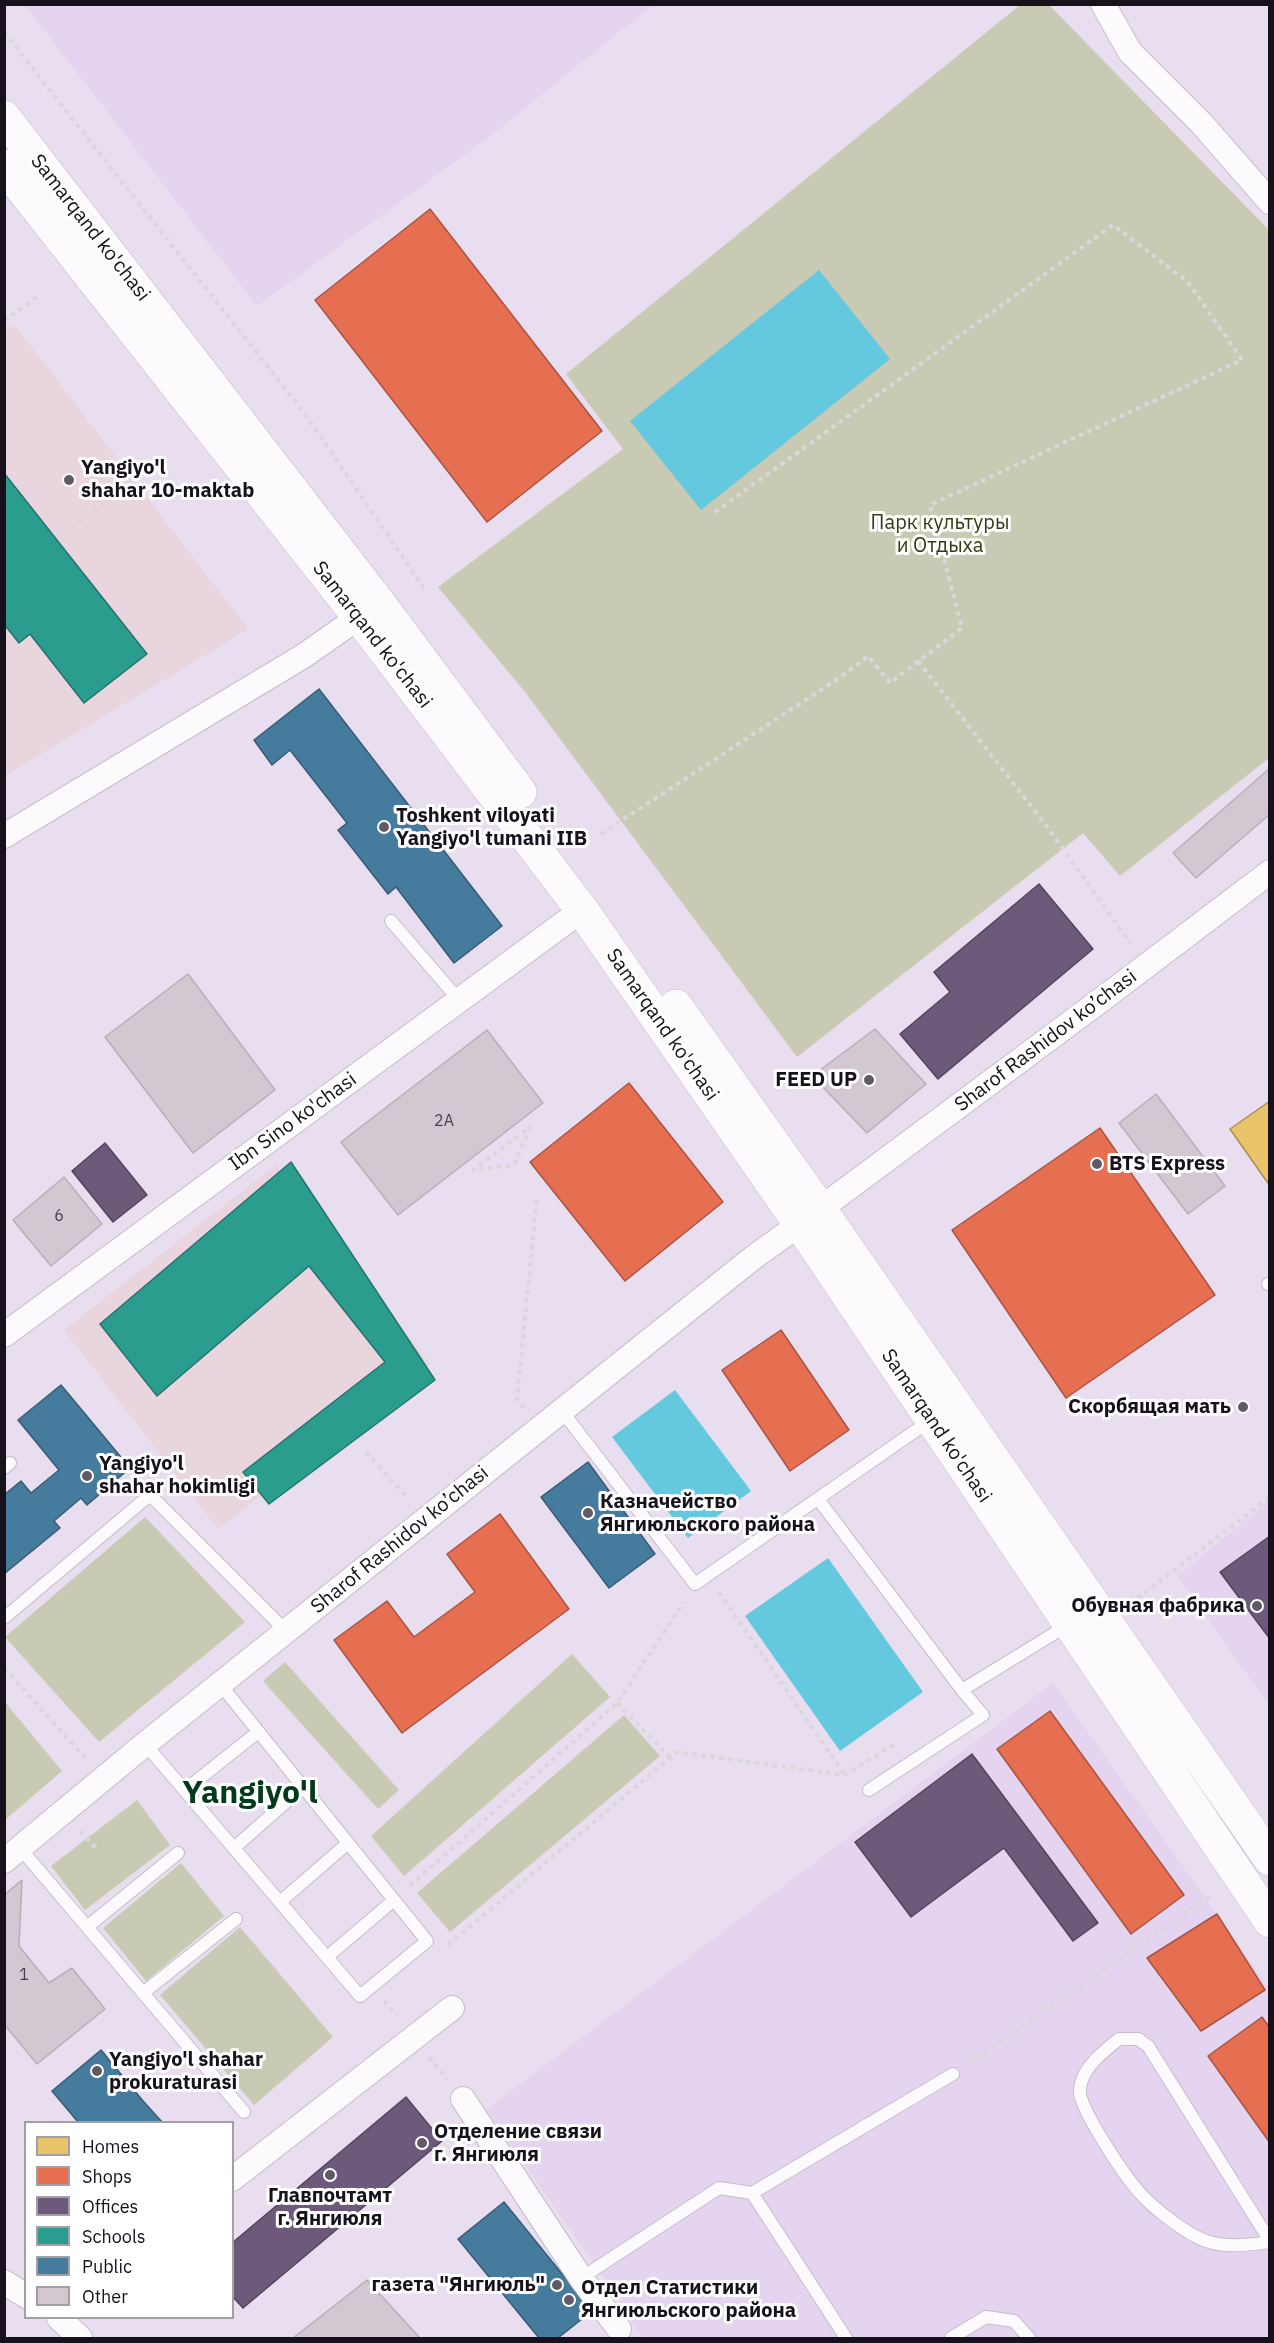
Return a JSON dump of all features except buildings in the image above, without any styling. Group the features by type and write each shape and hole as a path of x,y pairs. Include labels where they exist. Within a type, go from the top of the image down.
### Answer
{"main road":[{"name":"Samarqand ko'chasi","path":"4,117 369,610 582,910 810,1216 1106,1623 1269,1858"},
{"name":"Samarqand ko'chasi","path":"4,166 369,610 592,888 810,1216 932,1420 1269,1921"}],"street":[{"path":"1103,4 1130,52 1202,124 1269,202"},
{"path":"4,836 305,655 369,610"},
{"name":"Sharof Rashidov ko’chasi","path":"12,1854 145,1744 426,1519 810,1216 1269,872"},
{"name":"Ibn Sino ko'chasi","path":"4,1335 582,910"},
{"path":"234,2178 452,2008"},
{"path":"463,2099 618,2335"},
{"path":"4,2282 24,2295"},
{"path":"60,2319 80,2338"}],"lane":[{"path":"391,921 459,1000"},
{"path":"562,1411 695,1584 932,1420"},
{"path":"4,1618 150,1495 286,1631"},
{"path":"818,1499 983,1715 869,1791"},
{"path":"962,1690 1069,1624"},
{"path":"145,1744 360,1996 427,1941 220,1684"},
{"path":"185,1790 258,1732"},
{"path":"234,1848 303,1787"},
{"path":"280,1902 348,1844"},
{"path":"87,1927 178,1853"},
{"path":"12,1854 87,1927 244,2112"},
{"path":"327,1957 394,1900"},
{"path":"143,1993 236,1919"},
{"path":"1119,2039 1138,2039 1148,2046 1269,2242 1230,2247 1204,2240 1176,2224 1139,2192 1086,2111 1080,2095 1082,2079 1098,2057 1119,2039"},
{"path":"581,2278 719,2188 752,2193 953,2074"},
{"path":"752,2193 846,2338"},
{"path":"951,2338 986,2317 1014,2321 1029,2338"}],"path":[{"path":"4,32 305,414 424,588"},
{"path":"601,834 839,678 868,656 890,683 962,628 930,505 1242,360 1188,282 1113,225 711,515"},
{"path":"4,321 37,297"},
{"path":"72,529 159,459"},
{"path":"918,662 1045,825 1146,966"},
{"path":"530,1127 514,1165 504,1166 473,1170 530,1127"},
{"path":"517,1399 537,1196"},
{"path":"366,1452 426,1519"},
{"path":"1106,1623 1269,1497"},
{"path":"708,1575 844,1774"},
{"path":"394,1900 617,1703 695,1584"},
{"path":"4,1668 103,1778"},
{"path":"617,1703 670,1757"},
{"path":"444,1949 677,1752 844,1774 902,1740"},
{"path":"953,2074 1218,1891"},
{"path":"372,1986 463,2099"}],"shaded area":[{"path":"25,5 653,5 489,137 257,306"},
{"name":"Yangiyo'l shahar 10-maktab","path":"14,324 248,629 5,776 4,331"},
{"path":"276,1165 430,1364 218,1529 64,1330"},
{"path":"1269,1501 1269,1705 1177,1576"},
{"path":"1053,1683 1269,1988 1269,2338 643,2338 598,2269 486,2110"}],"green space":[{"name":"Парк культуры и Отдыха","path":"1020,5 1049,5 1269,230 1269,758 1120,876 1083,833 797,1057 525,692 438,587 623,449 566,374"},
{"path":"145,1517 245,1622 99,1742 5,1637"},
{"path":"572,1654 610,1697 404,1876 371,1836"},
{"path":"285,1662 399,1790 378,1809 263,1681"},
{"path":"5,1702 62,1771 4,1820"},
{"path":"624,1715 660,1756 450,1932 417,1893"},
{"path":"137,1800 170,1845 85,1910 51,1866"},
{"path":"181,1863 224,1916 146,1981 103,1928"},
{"path":"240,1927 333,2037 254,2105 160,1995"}],"water":[{"path":"819,270 890,359 701,510 630,421"},
{"path":"675,1390 751,1491 688,1538 612,1437"},
{"path":"828,1558 923,1692 840,1751 745,1616"}],"place":[{"name":"Yangiyo'l shahar 10-maktab","path":"69,480"},
{"name":"Toshkent viloyati Yangiyo'l tumani IIB","path":"384,827"},
{"name":"FEED UP","path":"869,1080"},
{"name":"BTS Express","path":"1097,1164"},
{"name":"Скорбящая мать","path":"1243,1407"},
{"name":"Yangiyo'l shahar hokimligi","path":"87,1476"},
{"name":"Казначейство Янгиюльского района","path":"588,1513"},
{"name":"Обувная фабрика","path":"1257,1606"},
{"name":"Yangiyo'l shahar prokuraturasi","path":"97,2071"},
{"name":"Отделение связи г. Янгиюля","path":"422,2143"},
{"name":"Главпочтамт г. Янгиюля","path":"330,2175"},
{"name":"газета \"Янгиюль\"","path":"557,2285"},
{"name":"Отдел Статистики Янгиюльского района","path":"569,2300"}],"district":[{"name":"Yangiyo'l","path":"250,1794"}]}
